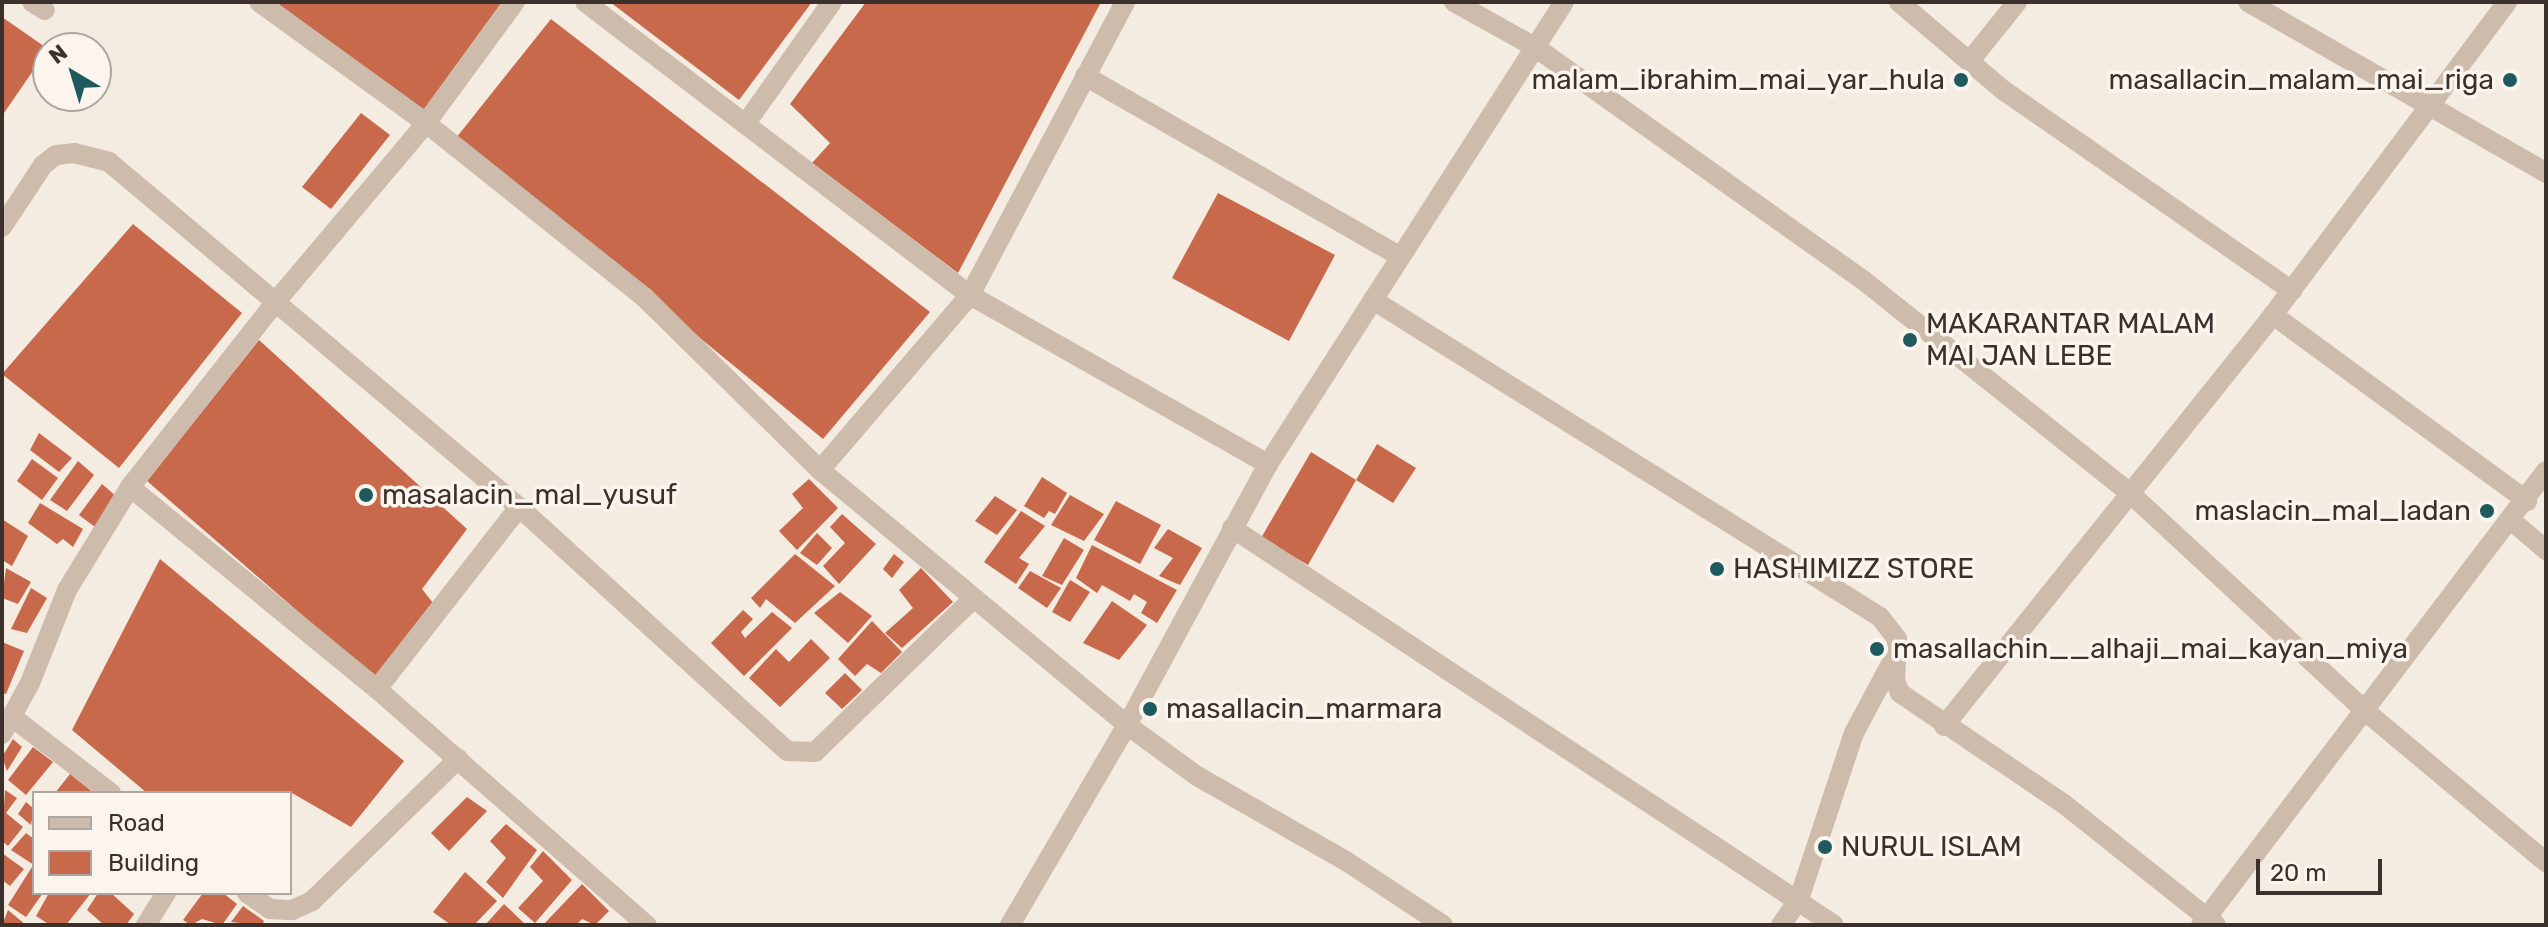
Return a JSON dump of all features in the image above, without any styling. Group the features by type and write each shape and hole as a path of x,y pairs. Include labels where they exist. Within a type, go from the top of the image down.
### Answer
{"street":[{"path":"259,2 426,123 643,296 820,470 1127,725 1197,776 1346,861 1443,925"},
{"path":"108,791 7,726 67,590 130,487 278,299 426,123 515,2"},
{"path":"585,2 970,295 1268,464"},
{"path":"746,123 832,2"},
{"path":"820,470 970,295 1125,2"},
{"path":"1454,2 1535,47 1863,280 2132,495 2364,710 2546,862"},
{"path":"1016,923 1268,464 1373,300 1398,255 1564,2"},
{"path":"1899,2 1969,62 2292,291"},
{"path":"1969,62 2017,2"},
{"path":"2248,2 2546,173"},
{"path":"1944,726 2132,495 2292,291 2507,2"},
{"path":"1085,76 1398,255"},
{"path":"2,227 43,165 56,155 74,153 109,162 278,299 519,507 787,751 799,755 815,752 973,599"},
{"path":"1373,300 1880,617 1892,627 1897,654 1897,689 1944,726 2064,804 2208,922 2364,710 2527,501 2546,471"},
{"path":"2273,315 2527,501"},
{"path":"130,487 377,689 647,925"},
{"path":"377,689 519,507"},
{"path":"2512,521 2546,550"},
{"path":"1232,528 1799,899 1834,925"},
{"path":"1781,925 1799,899 1854,733 1897,654"},
{"path":"250,895 270,909 292,910 312,901 458,759"},
{"path":"146,925 165,895"}],"building":[{"path":"271,2 502,2 422,112"},
{"path":"610,2 812,2 739,100"},
{"path":"866,2 1101,2 958,273 812,163 830,143 790,104"},
{"path":"2,17 32,38 32,72 2,112"},
{"path":"551,19 930,312 823,439 456,138"},
{"path":"361,113 390,135 331,209 302,187"},
{"path":"1218,193 1335,255 1289,341 1172,278"},
{"path":"133,224 242,313 119,468 2,374"},
{"path":"259,340 467,529 422,589 433,603 375,678 147,481"},
{"path":"39,433 72,458 59,472 30,450"},
{"path":"1377,444 1416,468 1393,503 1356,480"},
{"path":"1311,452 1356,480 1308,565 1261,538"},
{"path":"32,459 58,478 42,500 17,481"},
{"path":"78,461 94,475 67,511 50,500"},
{"path":"1042,477 1067,493 1055,514 1049,511 1044,518 1024,506"},
{"path":"809,479 838,508 797,550 779,531 803,508 792,494"},
{"path":"102,484 117,497 95,527 79,515"},
{"path":"1070,495 1104,514 1084,541 1051,525"},
{"path":"995,496 1017,510 997,535 975,521"},
{"path":"1116,501 1161,525 1140,564 1094,540"},
{"path":"40,503 83,529 73,547 63,539 57,544 28,523"},
{"path":"1021,511 1045,526 1019,558 1029,564 1016,584 984,562"},
{"path":"842,514 876,544 839,584 823,566 845,543 830,527"},
{"path":"2,519 28,536 12,566 2,560"},
{"path":"1168,529 1202,548 1180,585 1159,576 1173,558 1154,548"},
{"path":"817,533 832,548 817,565 800,553"},
{"path":"1064,538 1084,550 1062,585 1042,576"},
{"path":"1092,545 1177,590 1157,623 1141,613 1147,602 1134,594 1130,601 1102,585 1097,593 1076,578"},
{"path":"795,554 835,586 795,623 766,599 760,608 751,598"},
{"path":"894,554 904,562 892,578 883,569"},
{"path":"160,559 404,761 351,827 292,791 145,791 72,730"},
{"path":"6,568 31,582 18,604 2,598"},
{"path":"921,568 953,602 902,648 885,633 913,608 899,590"},
{"path":"1030,571 1061,588 1047,608 1018,588"},
{"path":"1070,580 1090,592 1070,622 1052,612"},
{"path":"31,588 47,598 27,633 11,629"},
{"path":"840,592 872,616 848,643 814,613"},
{"path":"1112,601 1147,625 1119,660 1083,643"},
{"path":"743,610 753,619 741,632 745,638 772,612 792,628 744,676 711,643"},
{"path":"872,621 902,652 881,673 867,664 855,676 838,659"},
{"path":"811,639 830,658 780,707 749,678 776,649 789,662"},
{"path":"2,642 24,651 6,694 2,693"},
{"path":"845,673 862,690 842,709 825,693"},
{"path":"13,739 22,747 7,771 2,757"},
{"path":"33,747 53,762 26,795 8,780"},
{"path":"70,774 91,791 57,791"},
{"path":"5,790 17,798 6,813 23,827 8,846 2,841"},
{"path":"467,797 487,811 449,851 431,833"},
{"path":"26,802 32,807 31,825 18,814"},
{"path":"506,824 537,850 503,898 486,882 506,858 490,841"},
{"path":"26,833 32,838 32,864 11,850"},
{"path":"543,851 572,880 535,923 518,908 543,881 530,867"},
{"path":"2,853 24,869 10,886 2,880"},
{"path":"32,867 32,895 42,895 26,917 8,905"},
{"path":"465,872 497,901 474,925 451,925 433,912"},
{"path":"582,884 609,911 595,925 582,919 576,925 543,925"},
{"path":"48,895 89,895 66,925 50,925 36,916"},
{"path":"97,895 113,895 134,914 126,925 104,925 87,910"},
{"path":"202,895 226,895 237,904 222,925 202,919 191,925 183,920"},
{"path":"504,904 526,925 485,925"},
{"path":"243,906 264,921 262,925 231,922"},
{"path":"8,910 26,925 2,925"}],"place":[{"name":"malam_ibrahim_mai_yar_hula","path":"1961,80"},
{"name":"masallacin_malam_mai_riga","path":"2510,80"},
{"name":"MAKARANTAR MALAM MAI JAN LEBE","path":"1910,340"},
{"name":"masalacin_mal_yusuf","path":"366,495"},
{"name":"maslacin_mal_ladan","path":"2487,511"},
{"name":"HASHIMIZZ STORE","path":"1717,569"},
{"name":"masallachin__alhaji_mai_kayan_miya","path":"1877,649"},
{"name":"masallacin_marmara","path":"1150,709"},
{"name":"NURUL ISLAM","path":"1825,847"}]}
